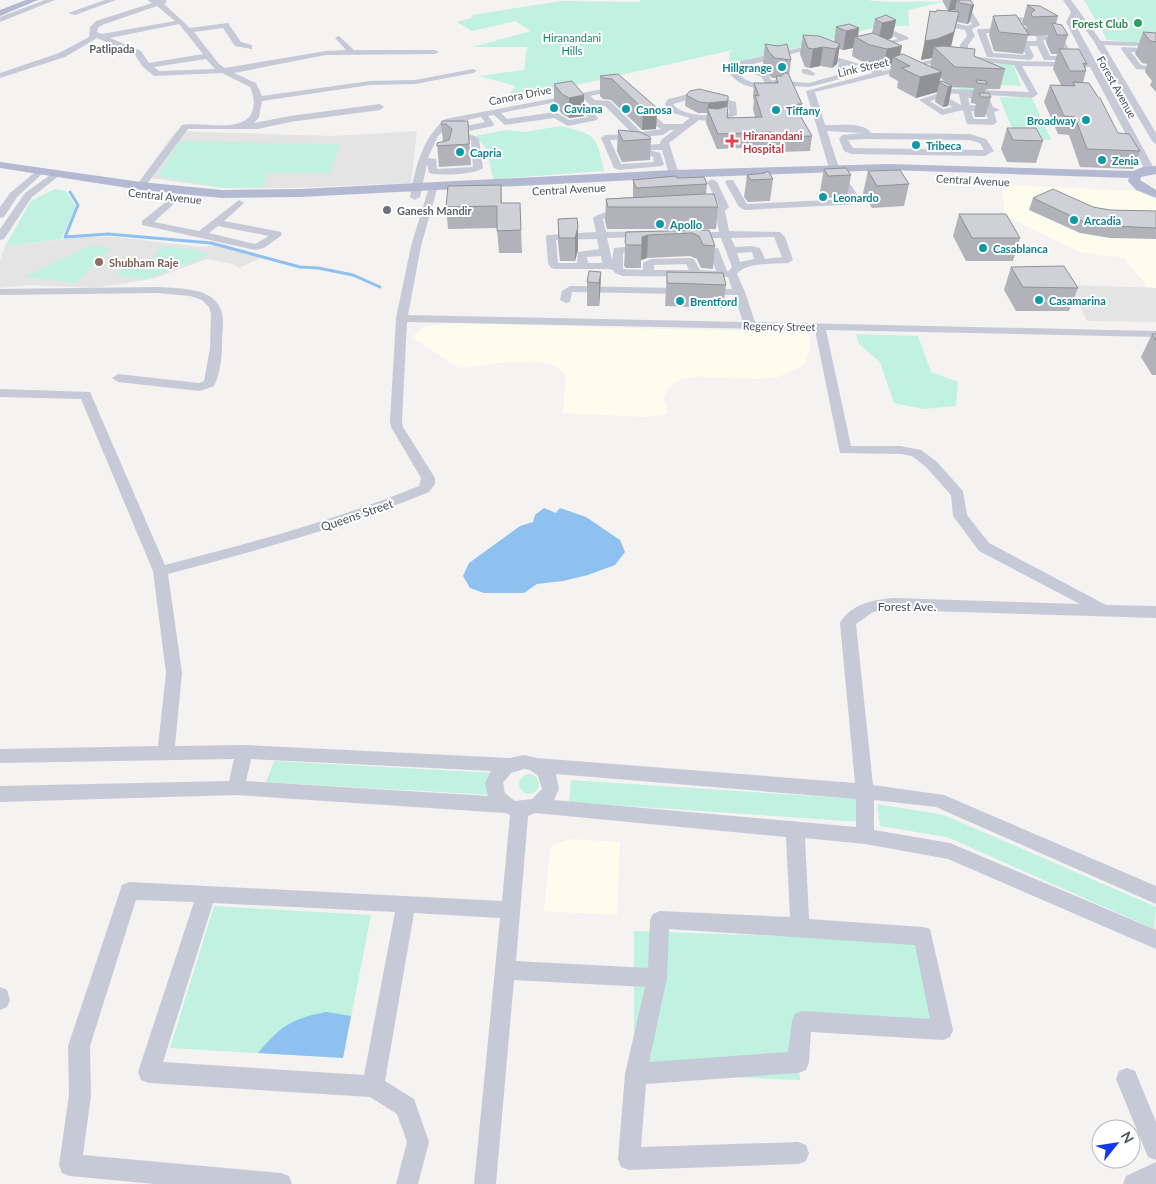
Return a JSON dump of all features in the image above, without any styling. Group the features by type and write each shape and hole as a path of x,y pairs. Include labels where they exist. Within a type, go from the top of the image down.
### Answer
{"main road":[{"path":"0,8 22,0"},
{"path":"0,13 34,0"},
{"name":"Central Avenue","path":"0,165 36,174 176,197 239,203 291,204 416,192 674,174 840,180"},
{"name":"Central Avenue","path":"872,170 1140,187"},
{"name":"Central Avenue","path":"431,191 707,182 736,188 840,180 872,170 1136,175"},
{"path":"1153,170 1136,175 1134,180 1140,187 1156,194"},
{"name":"Central Avenue","path":"0,173 36,174"},
{"name":"Central Avenue","path":"53,177 222,194 416,192"}],"street":[{"path":"0,20 51,0"},
{"path":"112,0 72,13 89,22 98,35 138,53 157,74 223,72 259,67 319,54 435,52"},
{"path":"89,22 155,2 169,0"},
{"name":"Forest Avenue","path":"1067,0 1074,13 1086,24 1114,71 1128,77 1130,97 1156,141"},
{"path":"155,2 180,22 223,72 252,84 258,99 258,116 244,126"},
{"path":"955,12 970,14 976,25 968,28 952,25 943,17 948,13 955,12"},
{"name":"Forest Avenue","path":"1074,13 1070,22 1060,31 1091,65 1104,96 1153,170"},
{"path":"0,76 36,66 62,55 98,35 180,22"},
{"path":"188,31 225,25 238,44 249,47"},
{"path":"961,58 964,56 964,45 971,36 968,28"},
{"path":"1028,43 1030,56 1028,58 990,55 981,31 1015,30 1021,33 1045,64"},
{"path":"339,38 352,54"},
{"path":"1010,48 1028,43"},
{"path":"1098,43 1156,46"},
{"path":"820,44 820,46 838,54 851,52"},
{"path":"1156,51 1125,49 1136,66 1144,69 1156,69"},
{"path":"842,66 842,76 809,85 768,82 764,76 748,71 742,66 744,63 799,50 818,51 842,66 880,74"},
{"path":"148,66 208,56"},
{"name":"Link Street","path":"810,91 916,67 934,61 961,58 1017,63 1091,65"},
{"path":"900,60 916,67"},
{"path":"901,70 947,92 1039,94 1017,63"},
{"path":"727,66 741,82 747,85 810,91 821,130 840,180 857,202 745,207 742,205 736,188"},
{"path":"796,83 798,78 842,66"},
{"path":"258,99 370,83 415,82 472,71"},
{"path":"1128,77 1156,77"},
{"name":"Canora Drive","path":"434,137 440,127 453,120 461,128 490,124 483,114 614,89 622,90 663,128 668,129"},
{"path":"992,93 992,109 993,122 970,122 963,107 963,96 965,95 985,97 992,109 1000,123"},
{"path":"674,174 664,142 697,117 717,119 728,117 733,114 733,104 698,94 671,101 669,104 673,110 697,117"},
{"path":"495,111 505,122 555,115 568,123 594,118 579,95"},
{"path":"579,95 593,103 607,103 639,135 663,132 668,129 686,126"},
{"path":"1104,96 1130,97"},
{"path":"141,186 185,127 232,128 258,126 295,118 380,107"},
{"path":"963,107 992,109"},
{"path":"1145,123 1156,123"},
{"path":"821,130 861,129 867,134 970,137 983,141 988,151 985,153 852,151 847,149 843,139 845,137 867,134"},
{"path":"416,192 429,161 434,137 473,136 475,139 478,168 474,170 432,172 429,161"},
{"path":"630,136 637,138 642,148 645,152 656,155 659,164 619,167 605,138 630,136"},
{"path":"642,148 665,147"},
{"path":"863,153 872,170"},
{"path":"429,161 444,161"},
{"path":"0,215 13,195 36,174"},
{"path":"0,237 28,195 53,177"},
{"path":"707,182 714,207 721,211"},
{"name":"Queens Street","path":"160,571 285,539 378,509 424,489 428,484 428,478 397,427 402,318 416,248 431,191"},
{"path":"176,197 146,223 255,246 260,246 277,235 215,222"},
{"path":"201,234 239,203"},
{"path":"683,212 721,211"},
{"path":"721,211 722,235 731,250 730,271"},
{"path":"612,267 605,252 598,218 633,214"},
{"path":"656,234 602,234 551,237 553,263 555,266 612,267 623,273 696,273 730,271 746,263 788,260 780,236 776,234 682,234"},
{"path":"709,248 722,235"},
{"path":"612,267 618,250 662,248 669,261"},
{"path":"684,248 709,248 714,250 730,271 740,292 750,325"},
{"path":"731,250 752,248 756,250 761,262"},
{"path":"583,266 582,254 605,252"},
{"path":"649,273 648,263 690,261 696,273"},
{"path":"566,300 567,290 570,289 614,290 631,296 740,292"},
{"path":"0,292 158,290 192,293 206,298 214,306 217,314 216,348 210,383 200,387 118,378"},
{"path":"614,290 614,302"},
{"path":"723,292 725,306"},
{"name":"Regency Street","path":"402,318 1156,334"},
{"path":"820,327 845,450 900,450 916,453 932,464 958,494 960,516 984,547 1104,610"},
{"path":"0,393 86,395 160,571 174,674 166,753"},
{"name":"Forest Ave.","path":"865,836 865,792 848,623 854,615 878,604 1156,612"},
{"path":"236,788 244,752"},
{"path":"0,756 244,752 509,765 524,762 538,766 865,792 938,800 1156,895"},
{"path":"509,765 499,772 494,783 496,795 520,807 543,802 550,789 548,776 538,766"},
{"path":"0,794 236,788 520,807 865,836 950,851 1156,940"},
{"path":"485,1184 512,910 520,807"},
{"path":"795,830 800,927"},
{"path":"281,1184 70,1165 80,1095 79,1046 129,891 512,910"},
{"path":"206,894 149,1072 374,1086 406,1107 418,1142 406,1184"},
{"path":"374,1086 406,904"},
{"path":"636,1074 798,1062 802,1021 943,1030 924,936 660,920 657,978 636,1074 628,1159 798,1154"},
{"path":"506,970 657,978"},
{"path":"1127,1079 1156,1149"},
{"path":"1134,1184 1156,1173"}],"shaded area":[{"path":"176,131 332,136 417,131 411,183 292,188 223,188 142,177"},
{"path":"1002,185 1141,191 1156,198 1156,288 1148,287 1124,258 1079,252 1005,216"},
{"name":"Shubham Raje","path":"80,237 117,237 201,247 224,244 261,258 239,268 232,264 207,259 152,279 94,288 28,285 0,288 0,260 5,246"},
{"path":"1073,285 1156,288 1156,322 1087,321 1073,293 1077,293"},
{"path":"448,323 809,333 810,349 804,365 778,377 759,379 694,377 680,380 669,388 664,398 668,412 662,415 645,417 563,413 566,376 561,370 551,364 538,362 498,363 459,368 412,337 424,327"},
{"path":"570,839 620,842 617,915 544,911 550,850 555,844"}],"green space":[{"name":"Hiranandani Hills","path":"641,0 867,0 942,2 908,10 909,26 879,26 730,65 729,53 733,50 505,101 515,86 479,76 524,70 527,47 473,47 531,31 515,21 472,31 457,22 471,18 472,15 561,1 639,2"},
{"path":"1084,0 1156,0 1156,44 1107,40"},
{"path":"970,63 1013,64 1021,86 988,84 988,92 972,91 942,85 928,78 956,82 975,71 963,66"},
{"path":"999,97 1032,98 1051,140 1017,139"},
{"path":"561,126 582,132 593,138 599,150 604,171 493,179 486,148 475,136 505,130 524,132"},
{"path":"180,141 340,144 330,173 267,173 262,188 223,188 157,176"},
{"path":"55,189 66,191 76,207 61,239 5,246 31,201"},
{"path":"90,246 111,248 76,283 24,277"},
{"path":"164,246 197,250 208,254 205,257 146,279 116,275 127,264 145,266"},
{"path":"856,334 918,336 931,372 958,382 956,406 923,409 894,403 880,362 859,344"},
{"path":"274,761 495,773 492,795 266,782"},
{"path":"525,774 533,774 539,780 539,788 533,794 525,794 519,788 519,780"},
{"path":"571,780 858,799 861,822 569,802"},
{"path":"877,804 944,815 1156,907 1154,929 947,837 880,826"},
{"path":"214,906 371,915 343,1058 170,1048"},
{"path":"634,931 916,941 934,1035 795,1030 800,1080 634,1073"}],"water":[{"path":"544,508 556,513 560,508 586,517 620,540 625,552 615,565 588,575 563,581 537,584 524,593 484,593 470,588 463,576 469,563 520,526 533,522 535,515"},
{"path":"326,1012 351,1016 343,1058 258,1053 273,1036 288,1025 295,1021"}],"building":[{"path":"958,0 970,0 974,5 960,3"},
{"path":"1027,5 1040,6 1058,16 1032,17 1031,13 1035,10"},
{"path":"937,10 959,12 954,32 937,39 925,41 930,11 936,12"},
{"path":"886,15 896,20 882,23 875,19"},
{"path":"1016,15 1029,35 999,32 993,16"},
{"path":"1052,23 1062,25 1068,35 1057,35"},
{"path":"849,24 859,28 846,31 836,27"},
{"path":"1143,32 1156,33 1156,42 1150,41"},
{"path":"873,33 902,46 887,49 870,45 855,37"},
{"path":"803,35 819,36 840,44 836,49 823,47 808,48"},
{"path":"765,44 779,46 787,44 791,60 775,58"},
{"path":"934,47 975,49 974,56 1005,69 955,67"},
{"path":"1059,49 1079,49 1087,64 1083,63 1086,71 1070,71"},
{"path":"903,54 942,72 920,77 901,68 910,66 893,57"},
{"path":"784,73 788,73 802,104 798,104 799,108 796,108 812,136 780,137 779,135 773,135 771,132 718,134 707,108 718,109 728,106 727,118 762,117 755,95 759,96 754,83 778,83 776,76 782,76"},
{"path":"618,74 657,108 643,109 612,79 600,76"},
{"path":"976,80 986,81 987,84 977,83"},
{"path":"572,81 584,95 569,98 562,94 554,84"},
{"path":"942,81 952,86 948,87 939,82"},
{"path":"1073,82 1089,83 1100,98 1118,133 1129,134 1140,151 1087,149 1075,117 1064,116 1050,85 1075,86"},
{"path":"699,89 728,96 728,101 699,102 686,95 690,91"},
{"path":"979,93 989,93 991,97 981,97"},
{"path":"442,121 468,121 469,144 437,146 437,143 449,140 452,129 446,124 441,124"},
{"path":"1007,128 1036,128 1043,141 1013,140"},
{"path":"618,130 640,132 651,139 623,141"},
{"path":"846,168 851,175 828,176 824,169"},
{"path":"900,170 909,184 877,186 868,171"},
{"path":"768,171 773,179 751,180 747,175 764,173"},
{"path":"676,176 677,178 704,177 707,184 636,188 633,180"},
{"path":"501,185 501,203 520,203 521,230 497,231 497,206 446,207 448,186"},
{"path":"1053,189 1093,207 1110,210 1156,211 1156,228 1084,222 1033,198"},
{"path":"714,194 718,207 608,207 606,199"},
{"path":"959,214 1006,214 1020,238 972,238"},
{"path":"577,218 578,227 575,238 559,238 558,219"},
{"path":"709,230 715,246 703,245 699,236 692,233 648,235 642,237 642,245 627,245 625,243 626,232"},
{"path":"1064,266 1078,288 1023,287 1011,267"},
{"path":"589,271 601,272 599,283 587,282"},
{"path":"667,272 723,273 726,285 667,283"}],"waterway":[{"path":"70,192 78,205 65,237 108,234 211,243 300,267 318,268 353,275 380,287"}],"place":[{"name":"Forest Club","path":"1138,23"},
{"name":"Hillgrange","path":"782,67"},
{"name":"Caviana","path":"554,108"},
{"name":"Canosa","path":"626,109"},
{"name":"Tiffany","path":"776,110"},
{"name":"Broadway","path":"1086,120"},
{"name":"Hiranandani Hospital","path":"732,141"},
{"name":"Tribeca","path":"916,145"},
{"name":"Capria","path":"460,152"},
{"name":"Zenia","path":"1102,160"},
{"name":"Leonardo","path":"823,197"},
{"name":"Ganesh Mandir","path":"387,210"},
{"name":"Arcadia","path":"1074,220"},
{"name":"Apollo","path":"660,224"},
{"name":"Casablanca","path":"983,248"},
{"name":"Shubham Raje","path":"99,262"},
{"name":"Casamarina","path":"1039,300"},
{"name":"Brentford","path":"680,301"}],"district":[{"name":"Patlipada","path":"112,48"}]}
